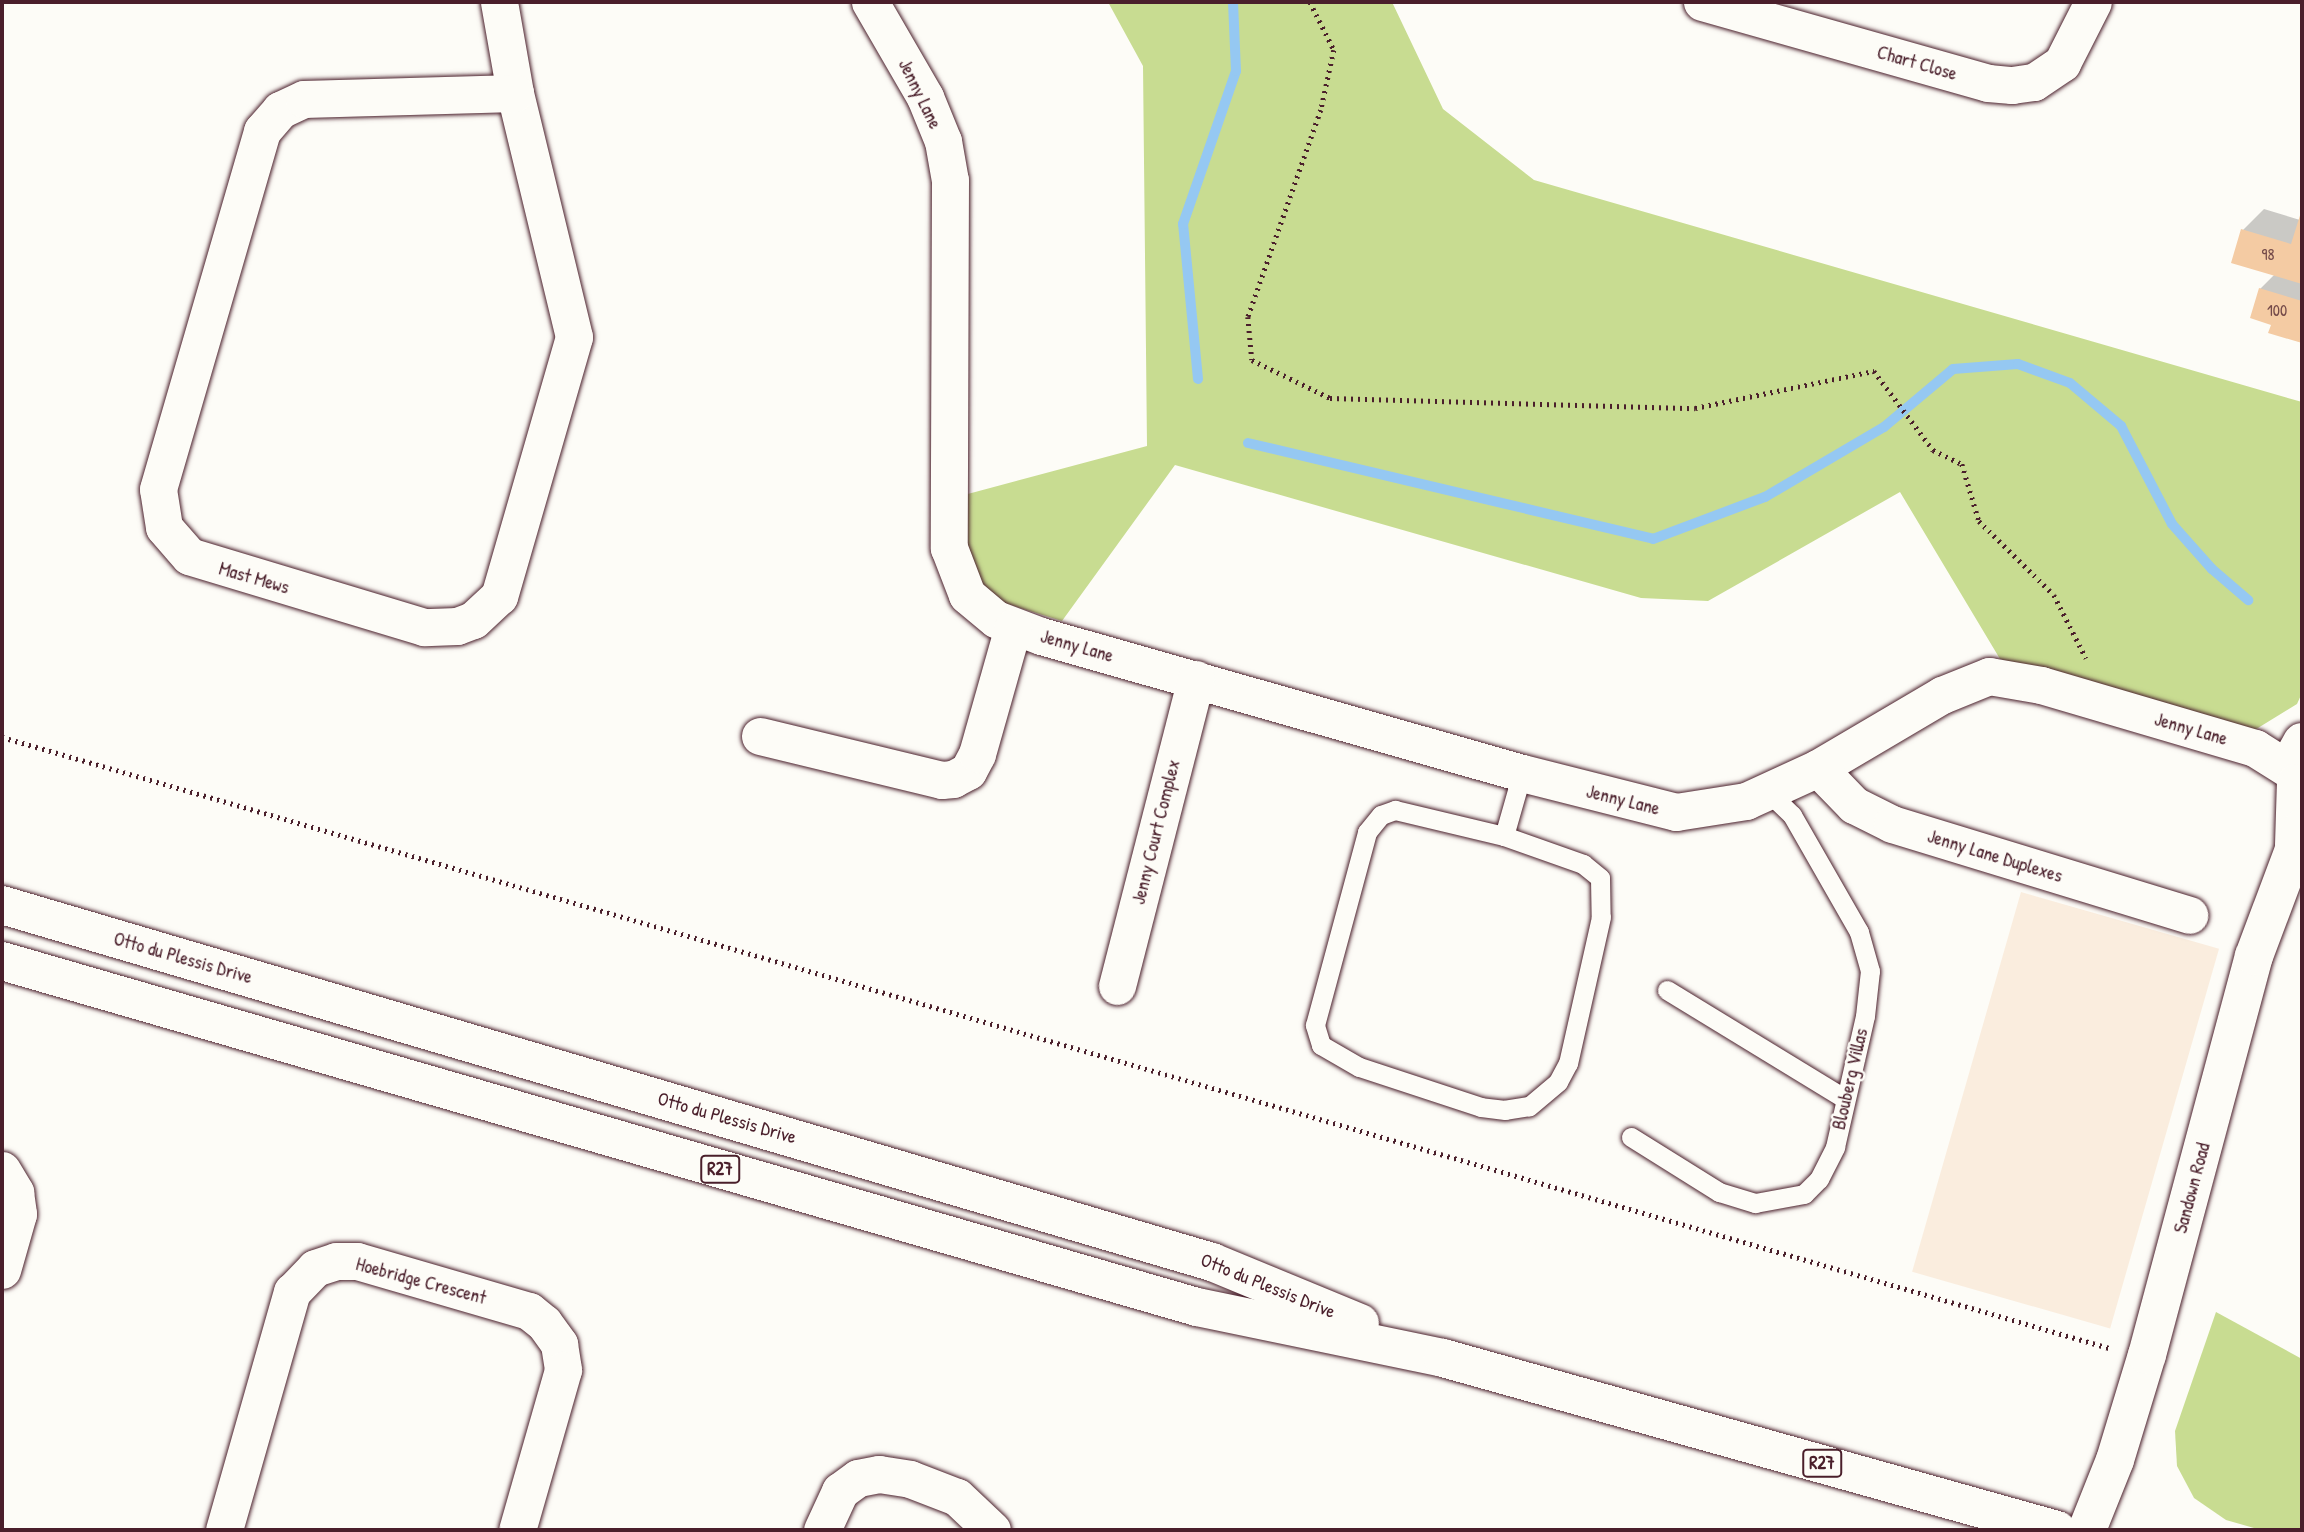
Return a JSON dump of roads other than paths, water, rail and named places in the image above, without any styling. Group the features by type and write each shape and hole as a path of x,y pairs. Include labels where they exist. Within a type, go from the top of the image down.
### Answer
{"main road":[{"name":"Sandown Road","path":"2087,1530 2118,1452 2254,956 2298,837 2298,766"},
{"name":"Otto du Plessis Drive","path":"2,905 1212,1262 1443,1358"},
{"name":"Otto du Plessis Drive","path":"2,961 1197,1307 1443,1358 2057,1530"}],"street":[{"name":"Mast Mews","path":"499,2 515,93 574,337 499,596 473,620 424,627 189,556 164,527 158,489 262,131 280,110 304,99 515,93"},
{"name":"Jenny Lane","path":"870,2 925,97 943,141 950,180 952,565 980,609 1013,626 1521,773 1676,811 1723,808 1768,792 1818,768 1976,679 2001,676 2255,748 2298,766"},
{"name":"Chart Close","path":"1702,2 1988,83 2012,85 2034,82 2062,63 2093,2"},
{"path":"760,736 942,780 953,779 968,771 977,754 1013,626"},
{"name":"Jenny Court Complex","path":"1117,986 1196,679"},
{"name":"Jenny Lane Duplexes","path":"1818,768 1854,805 1892,824 2189,915"},
{"path":"2,1170 15,1192 18,1214 2,1270"},
{"name":"Hoebridge Crescent","path":"223,1530 292,1292 315,1268 357,1261 529,1311 544,1322 559,1344 563,1370 517,1530"},
{"path":"822,1530 840,1491 858,1478 879,1474 910,1479 957,1497 992,1530"}],"lane":[{"path":"1504,836 1521,773"},
{"name":"Blouberg Villas","path":"1630,1138 1719,1192 1755,1203 1778,1202 1804,1194 1819,1179 1835,1147 1844,1098 1865,1016 1870,971 1852,921 1792,816 1768,792"},
{"path":"1395,810 1504,836 1592,869 1604,890 1568,1063 1558,1082 1529,1106 1506,1110 1481,1107 1359,1067 1326,1052 1315,1025 1367,832 1374,821 1395,810"},
{"path":"1667,990 1844,1098"}],"waterway":[{"path":"1198,379 1183,224 1236,71 1233,2"},
{"path":"1248,443 1653,539 1765,497 1884,427 1953,369 2018,364 2070,383 2121,426 2172,524 2212,569 2248,600"}]}
